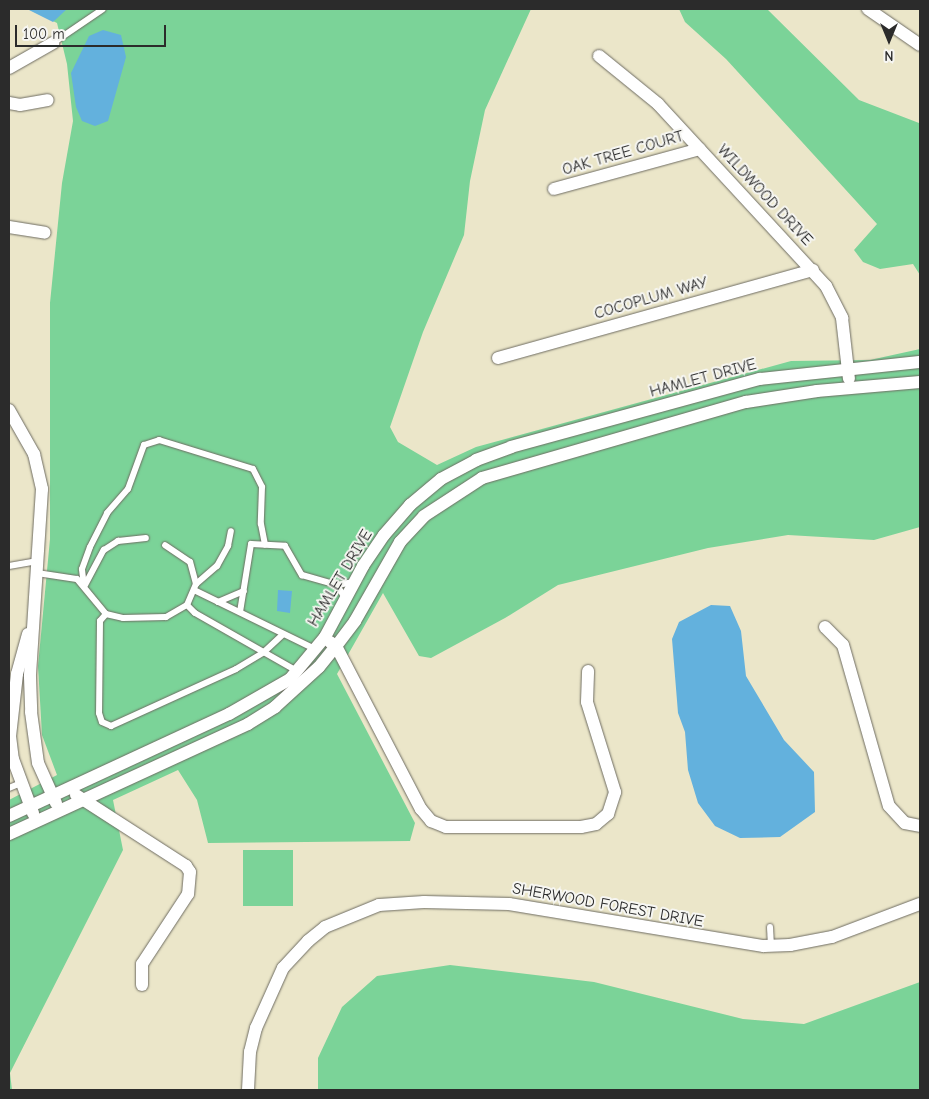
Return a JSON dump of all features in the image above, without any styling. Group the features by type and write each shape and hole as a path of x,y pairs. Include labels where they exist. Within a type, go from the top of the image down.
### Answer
{"street":[{"path":"868,9 920,45"},
{"path":"9,68 53,43"},
{"name":"WILDWOOD DRIVE","path":"599,56 658,104 826,286 842,318 849,389"},
{"path":"9,103 20,105 48,100"},
{"name":"OAK TREE COURT","path":"554,189 700,149"},
{"path":"9,227 44,233"},
{"name":"COCOPLUM WAY","path":"498,358 813,270"},
{"name":"HAMLET DRIVE","path":"9,816 229,714 298,671 316,650 354,582 384,535 410,505 441,479 476,460 511,447 760,378 920,362"},
{"name":"HAMLET DRIVE","path":"9,834 81,798 248,724 298,688 336,646 355,621 400,542 424,516 482,478 746,402 780,395 920,382"},
{"path":"9,410 27,438 39,471 43,507 33,617 30,677 38,763 54,795 58,809"},
{"path":"33,617 21,656 12,708 10,736 15,785 30,806 36,820"},
{"path":"825,627 843,645 889,806 905,822 920,826"},
{"path":"324,637 336,646 421,809 431,821 446,827 580,827 596,824 608,814 615,792 587,702 588,671"},
{"path":"68,789 186,866 190,872 188,894 142,964 142,985"},
{"name":"SHERWOOD FOREST DRIVE","path":"248,1090 249,1060 256,1028 283,968 308,941 325,928 378,905 424,902 509,904 738,944 771,946 832,936 920,904"}],"lane":[{"path":"53,43 103,9"},
{"path":"84,586 82,569 90,547 107,514 128,490 144,446 159,440 253,469 262,487 261,524 265,545"},
{"path":"9,566 37,567 77,579 106,614 155,619 179,612 187,605 195,587 217,566 228,546 232,532"},
{"path":"84,586 104,550 118,540 146,538"},
{"path":"240,612 251,544 285,546 302,575 337,585 354,582"},
{"path":"165,545 190,562 195,587 218,602 316,650"},
{"path":"337,585 345,598"},
{"path":"218,602 244,590"},
{"path":"187,605 195,613 298,671"},
{"path":"106,614 100,621 99,713 102,722 111,726 227,673 264,652 283,634"},
{"path":"770,927 771,946"}],"green space":[{"path":"531,9 485,110 470,181 464,235 423,332 390,427 398,442 437,465 476,447 791,361 870,360 920,349 920,527 874,540 788,535 708,548 558,585 505,618 431,658 419,656 383,593 337,674 415,823 410,841 208,843 197,800 178,770 113,800 123,850 10,1073 12,1090 9,1090 9,800 57,775 42,735 38,666 50,539 50,303 62,183 73,121 67,64 57,23 30,10"},
{"path":"679,9 767,9 859,100 919,123 920,275 913,264 880,269 863,262 854,250 877,224 726,59 685,22"},
{"path":"243,850 293,850 293,906 243,906"},
{"path":"450,965 594,982 743,1019 804,1024 920,982 920,1090 318,1090 318,1058 342,1007 377,976"}],"water":[{"path":"27,9 67,9 53,22"},
{"path":"103,30 121,35 126,57 108,121 95,126 82,121 76,107 71,73 89,36"},
{"path":"278,590 292,591 290,613 277,611"},
{"path":"711,605 730,606 741,631 746,676 784,740 814,772 815,812 780,837 740,838 715,826 698,803 688,770 685,732 678,713 672,639 679,622"}]}
